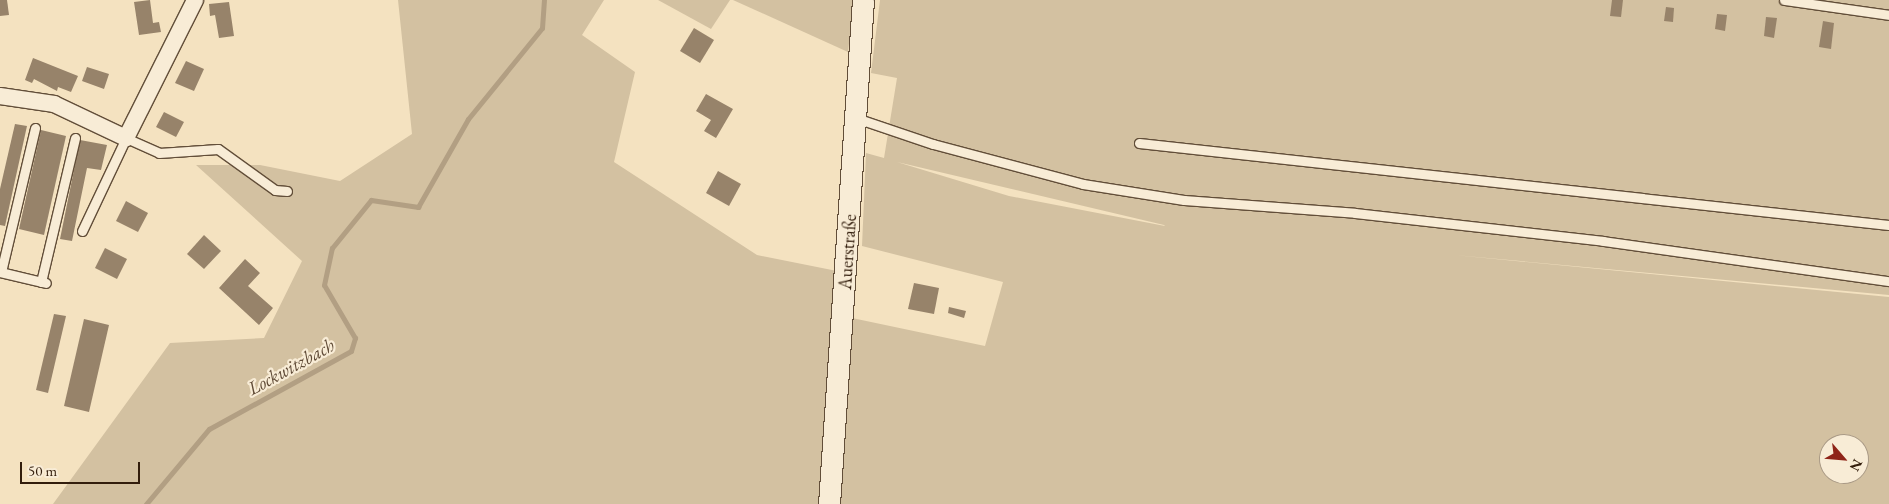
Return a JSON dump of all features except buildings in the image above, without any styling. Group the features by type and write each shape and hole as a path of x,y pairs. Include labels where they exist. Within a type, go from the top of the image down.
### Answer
{"street":[{"path":"0,96 54,104 126,138 195,0"},
{"name":"Auerstraße","path":"829,504 863,0"}],"lane":[{"path":"1784,0 1889,15"},
{"path":"856,118 933,144 1083,184 1165,197 1355,213 1603,241 1889,281"},
{"path":"36,128 1,272 44,282 75,138"},
{"path":"82,231 126,138 159,153 218,149 274,190 288,192"},
{"path":"1139,143 1889,225"}],"shaded area":[{"path":"398,0 604,0 582,35 635,72 614,162 757,255 837,271 833,314 985,346 1003,282 862,246 866,153 884,158 897,78 871,73 880,0 1889,0 1889,295 1454,255 1889,297 1889,504 53,504 170,343 264,338 302,261 196,165 260,165 340,181 412,134","holes":["897,162 1164,225 1009,196"]},
{"path":"658,0 730,0 711,29"},
{"path":"733,0 854,0 848,52"}],"waterway":[{"name":"Lockwitzbach","path":"146,504 209,429 351,351 355,338 324,285 332,248 371,200 418,207 468,119 542,28 544,0"}]}
